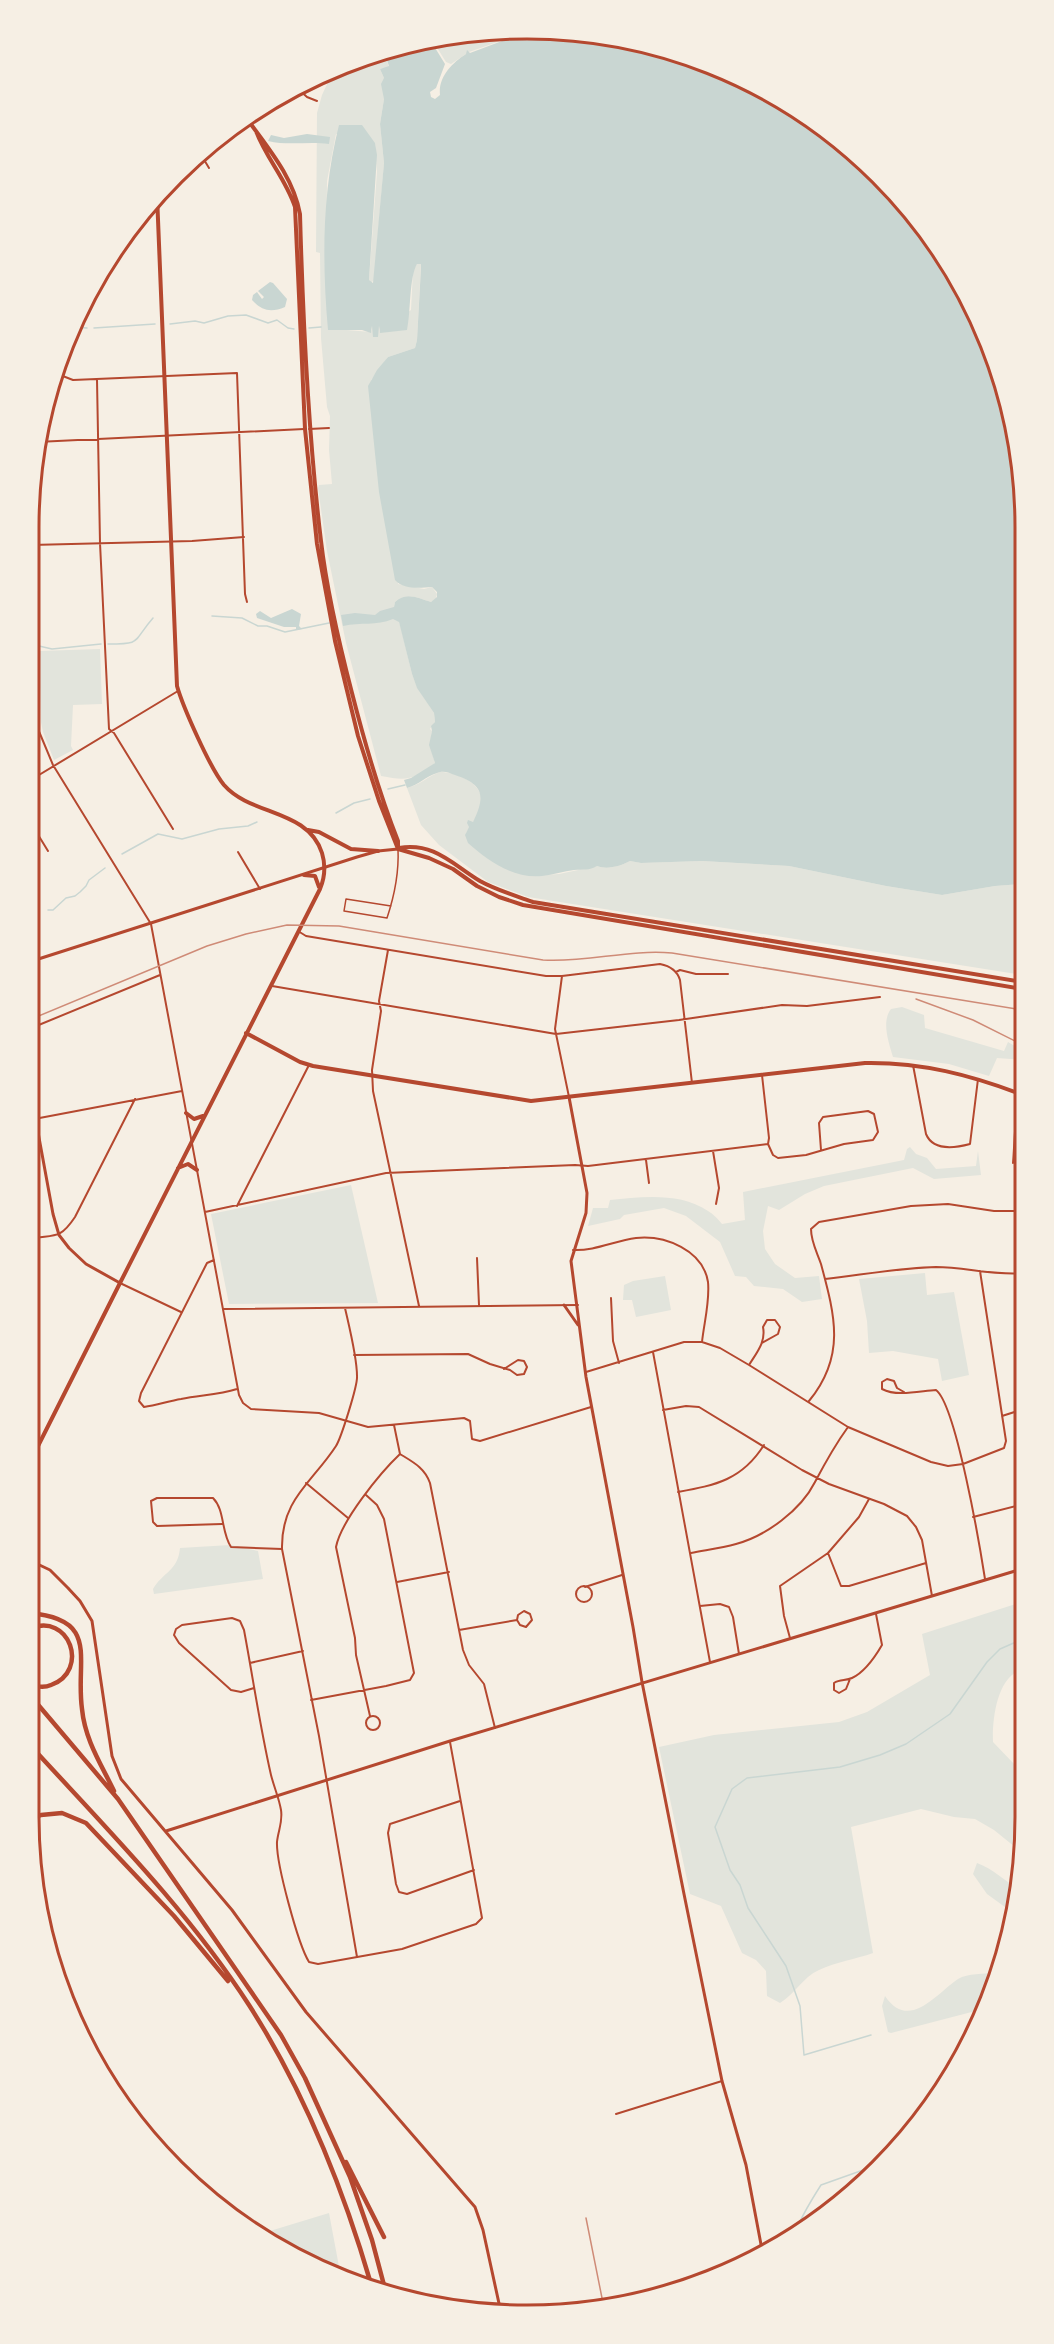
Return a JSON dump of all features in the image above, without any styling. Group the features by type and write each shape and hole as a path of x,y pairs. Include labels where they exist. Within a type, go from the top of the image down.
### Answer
{"highway":[{"path":"39,1615 56,1617 72,1628 79,1638 82,1656 82,1709 88,1740 118,1799"},
{"path":"39,1626 56,1629 66,1636 72,1654 67,1673 58,1681 45,1687 39,1686"},
{"path":"39,1707 118,1799 281,2035 305,2078 339,2151 372,2241 383,2283"},
{"path":"39,1756 105,1826 188,1921 237,1988 279,2056 336,2178 369,2279"},
{"path":"39,1817 50,1813 62,1813 86,1823 174,1916 237,1988"},
{"path":"339,2151 351,2169 384,2237"}],"main road":[{"path":"251,125 293,193 301,224 311,429 318,519 332,617"},
{"path":"293,193 305,429 317,544 334,627 365,745 379,797 398,849"},
{"path":"159,207 178,691 224,784 245,800 308,830 319,832 351,849 378,851"},
{"path":"379,797 394,830 398,849"},
{"path":"39,1442 320,889 325,868 321,848 308,830"},
{"path":"398,849 409,847 431,850 460,866 480,881 533,902 1015,981"},
{"path":"398,849 429,858 453,869 477,886 499,897 563,914 1015,988"},
{"path":"304,875 317,878 320,889"},
{"path":"246,1033 309,1065 531,1101 850,1064 914,1065 978,1079 1015,1092"},
{"path":"186,1113 194,1119 204,1116"},
{"path":"178,1168 188,1164 197,1170"}],"street":[{"path":"303,93 317,101"},
{"path":"204,160 209,168"},
{"path":"63,376 73,380 97,380 237,373 245,594 248,602"},
{"path":"97,380 100,543 109,729 173,829"},
{"path":"46,442 329,428"},
{"path":"39,545 244,537"},
{"path":"39,774 178,691"},
{"path":"39,731 53,765 146,912 151,924 238,1389 243,1403 251,1409 319,1413 368,1427 464,1418 470,1421 472,1438 480,1441 591,1407"},
{"path":"39,837 48,851"},
{"path":"39,959 378,851 398,849"},
{"path":"238,852 260,889"},
{"path":"298,931 306,936 540,975 562,976 660,964 666,966 676,972 680,980 692,1083"},
{"path":"388,950 372,1076 374,1098 419,1306"},
{"path":"676,972 680,970 696,974 728,974"},
{"path":"39,1024 160,975"},
{"path":"562,976 555,1021 556,1034 582,1165 587,1204 571,1261 585,1372 642,1682 722,2081 746,2164 761,2245"},
{"path":"270,986 556,1034 782,1005 807,1006 880,998"},
{"path":"237,1206 309,1065"},
{"path":"914,1065 926,1134 930,1142 936,1146 970,1144 978,1079"},
{"path":"762,1075 770,1138 768,1144 773,1155 778,1158 806,1155 875,1139 878,1132 874,1114 868,1111 823,1117 819,1123 821,1150"},
{"path":"39,1118 182,1090"},
{"path":"39,1238 59,1235 75,1217 135,1100"},
{"path":"39,1140 53,1214 59,1235 69,1248 86,1264 181,1312"},
{"path":"1013,1163 1015,1143"},
{"path":"205,1212 390,1173 582,1165 646,1160 768,1144"},
{"path":"713,1151 719,1188 716,1204"},
{"path":"646,1160 649,1183"},
{"path":"809,1401 830,1368 835,1342 835,1328 825,1280 811,1238 811,1229 819,1222 911,1206 948,1204 994,1211 1015,1211"},
{"path":"573,1250 585,1250 640,1238 667,1241 689,1252 702,1267 707,1280 708,1291 702,1342"},
{"path":"477,1258 479,1305"},
{"path":"214,1260 207,1263 139,1401 144,1407 154,1406 191,1397 217,1396 238,1389"},
{"path":"825,1280 934,1267 1015,1274"},
{"path":"585,1372 684,1342 702,1342 720,1348 848,1427 931,1462 948,1466 963,1464 1004,1448 1006,1441 980,1271"},
{"path":"611,1298 613,1341 619,1363"},
{"path":"564,1305 579,1327"},
{"path":"223,1309 578,1305"},
{"path":"345,1308 357,1378 338,1443 296,1495 284,1521 282,1549 303,1651 357,1957"},
{"path":"749,1365 762,1343 763,1327 767,1320 775,1320 780,1327 778,1334 762,1343"},
{"path":"653,1353 711,1663"},
{"path":"354,1355 468,1354 504,1369 510,1370 516,1375 524,1374 527,1367 524,1362 518,1360 504,1369"},
{"path":"904,1392 897,1389 894,1381 887,1379 882,1382 882,1389 889,1393 936,1390 946,1403 977,1526 985,1579"},
{"path":"663,1410 686,1406 699,1407 817,1477 884,1504 907,1516 916,1527 922,1540 932,1596"},
{"path":"1002,1416 1015,1412"},
{"path":"394,1425 400,1454 427,1474 449,1572 463,1650 469,1665 484,1684 495,1728"},
{"path":"691,1553 738,1543 763,1532 785,1517 804,1498 848,1427"},
{"path":"678,1492 712,1486 737,1474 748,1466 764,1445"},
{"path":"370,1716 336,1547 339,1534 348,1518 400,1454"},
{"path":"306,1483 348,1518"},
{"path":"311,1700 410,1680 414,1673 384,1520 377,1505 366,1495"},
{"path":"222,1524 157,1527 153,1522 151,1501 157,1498 213,1498 219,1503 225,1538 231,1547 282,1549"},
{"path":"790,1638 780,1587 828,1553 859,1517 869,1499"},
{"path":"973,1517 1015,1506"},
{"path":"828,1553 841,1586 849,1586 926,1563"},
{"path":"39,1566 50,1570 73,1593 92,1621 110,1744 117,1773 232,1910 306,2012 475,2207 483,2230 499,2304"},
{"path":"166,1831 642,1682 1015,1571"},
{"path":"397,1581 449,1572"},
{"path":"585,1587 592,1593 589,1600 585,1602 580,1601 576,1594 578,1589 623,1575"},
{"path":"700,1606 720,1604 729,1607 733,1617 739,1654"},
{"path":"524,1611 530,1614 532,1620 526,1627 520,1625 517,1620 518,1615 524,1611"},
{"path":"850,1679 846,1689 839,1694 834,1690 834,1683 841,1679 850,1679 860,1673 876,1656 882,1645 876,1612"},
{"path":"255,1688 241,1692 231,1690 179,1643 174,1635 176,1629 182,1625 232,1618 240,1621 244,1630 282,1821 277,1842 278,1852 292,1914 304,1954 309,1962 318,1964 402,1949 476,1924 482,1918 450,1741"},
{"path":"459,1630 517,1620"},
{"path":"250,1663 303,1651"},
{"path":"370,1716 375,1716 380,1721 376,1730 369,1730 366,1726 365,1721 370,1716"},
{"path":"461,1801 390,1824 388,1833 396,1884 399,1892 407,1894 474,1870"},
{"path":"616,2114 722,2081"}],"lane":[{"path":"391,906 346,899 344,911 387,918 391,906 399,859 398,849"}],"shaded area":[{"path":"504,40 469,52 451,64 446,62 437,47"},
{"path":"505,40 591,43 653,56 714,76 771,104 798,121 849,160 894,205 933,256 965,311 978,340 998,401 1011,463 1015,527 1015,885 942,895 789,866 702,861 641,863 630,861 614,867 597,866 546,875 521,875 493,862 468,843 465,835 469,827 467,823 468,820 473,822 480,799 480,793 472,783 442,772 433,774 407,788 404,780 435,763 429,745 431,726 435,722 434,713 417,688 399,622 393,619 343,626 341,615 355,613 375,615 394,607 395,602 408,596 431,602 437,597 437,592 432,587 407,587 395,580 379,492 368,386 388,357 415,348 421,264 417,264 414,270 407,330 380,333 379,326 378,337 373,337 372,326 371,333 362,330 328,330 324,253 326,201 339,125 362,125 375,143 377,155 369,280 373,283 384,163 380,124 384,99 381,84 384,78 380,69 389,66 387,60 435,48 445,64 436,88 430,92 431,97 435,99 440,95 441,82 447,71 466,54 467,50 470,53"},
{"path":"387,60 389,67 380,69 384,78 384,99 380,124 384,163 374,280 371,283 369,280 377,172 375,143 336,134 327,181 326,289 347,330 371,332 373,326 373,336 378,336 378,326 380,332 411,310 413,270 417,264 421,264 415,348 388,357 371,380 398,584 424,589 432,587 437,594 436,599 431,602 404,597 395,602 394,607 412,674 417,687 434,713 435,722 430,729 432,731 430,745 435,763 416,776 404,779 381,776 346,643 327,551 318,488 319,485 332,484 329,450 330,416 327,407 321,338 320,253 316,252 317,113 328,81"},
{"path":"307,134 330,137 329,144 268,141 271,135 284,138"},
{"path":"270,282 287,299 285,307 267,310 259,307 252,300 253,295 257,292 262,299 264,297 258,291"},
{"path":"292,609 301,614 299,626 302,629 284,627 257,618 256,614 260,611 271,618"},
{"path":"100,649 102,704 73,705 71,746 73,750 54,760 41,722 39,651"},
{"path":"440,772 454,774 468,780 479,790 480,808 466,833 529,876 559,874 597,866 614,867 630,861 641,863 702,861 789,866 942,895 1015,885 1015,974 528,897 488,882 439,845 421,825 407,788"},
{"path":"902,1007 924,1015 925,1028 1004,1051 1008,1042 1015,1046 1015,1059 997,1058 989,1076 949,1064 893,1057 886,1026 891,1009"},
{"path":"910,1147 916,1154 927,1158 936,1169 976,1166 978,1151 981,1175 934,1179 913,1168 824,1186 805,1194 779,1210 768,1206 763,1231 765,1249 775,1264 795,1278 819,1276 822,1299 802,1302 783,1289 754,1286 746,1277 735,1276 720,1242 686,1216 664,1208 624,1215 620,1219 588,1226 593,1208 608,1208 610,1200 647,1197 673,1198 697,1205 712,1214 722,1224 745,1220 743,1192 904,1160 907,1149"},
{"path":"351,1185 378,1303 229,1304 211,1214"},
{"path":"925,1273 927,1295 954,1292 969,1375 942,1381 938,1359 893,1351 869,1353 867,1321 859,1279"},
{"path":"665,1276 671,1310 636,1317 632,1300 623,1300 624,1285 633,1281"},
{"path":"230,1545 258,1551 263,1579 154,1594 153,1589 157,1583 176,1562 180,1548"},
{"path":"1015,1604 1015,1673 1002,1688 995,1710 993,1733 993,1742 1015,1765 1014,1846 994,1830 975,1819 954,1817 921,1809 851,1827 873,1953 813,1973 780,2003 767,1996 766,1971 756,1960 742,1953 721,1906 690,1894 659,1747 714,1735 839,1722 867,1712 930,1675 922,1634"},
{"path":"977,1863 1011,1884 1007,1908 987,1894 973,1874"},
{"path":"989,1973 975,2011 888,2032 882,2006 885,1996 894,2006 904,2010 913,2010 932,2000 958,1979"},
{"path":"329,2213 339,2268 311,2255 269,2231"}],"waterway":[{"path":"170,324 195,321 204,323 228,316 246,315 268,323 277,320 288,328 294,329"},
{"path":"94,328 155,324"},
{"path":"309,328 321,327"},
{"path":"82,328 87,328"},
{"path":"212,616 242,618 258,626 267,626 285,632 329,623"},
{"path":"108,644 136,640 153,618"},
{"path":"39,646 52,649 101,644"},
{"path":"388,789 405,785"},
{"path":"336,813 354,803 370,799"},
{"path":"122,854 158,834 182,839 219,829 248,826 257,822"},
{"path":"48,910 53,910 66,898 75,896 89,880 105,868"},
{"path":"871,2035 804,2055 800,2006 786,1966 748,1908 740,1885 730,1870 715,1827 732,1789 747,1778 840,1767 880,1755 906,1744 950,1714 987,1662 1000,1649 1015,1642"},
{"path":"800,2222 821,2185 864,2170"}],"railway":[{"path":"39,1016 207,946 287,925 339,926 543,960 575,960 656,952 672,953 1015,1009"},
{"path":"916,999 973,1020 1015,1041"},
{"path":"586,2218 602,2299"}]}
